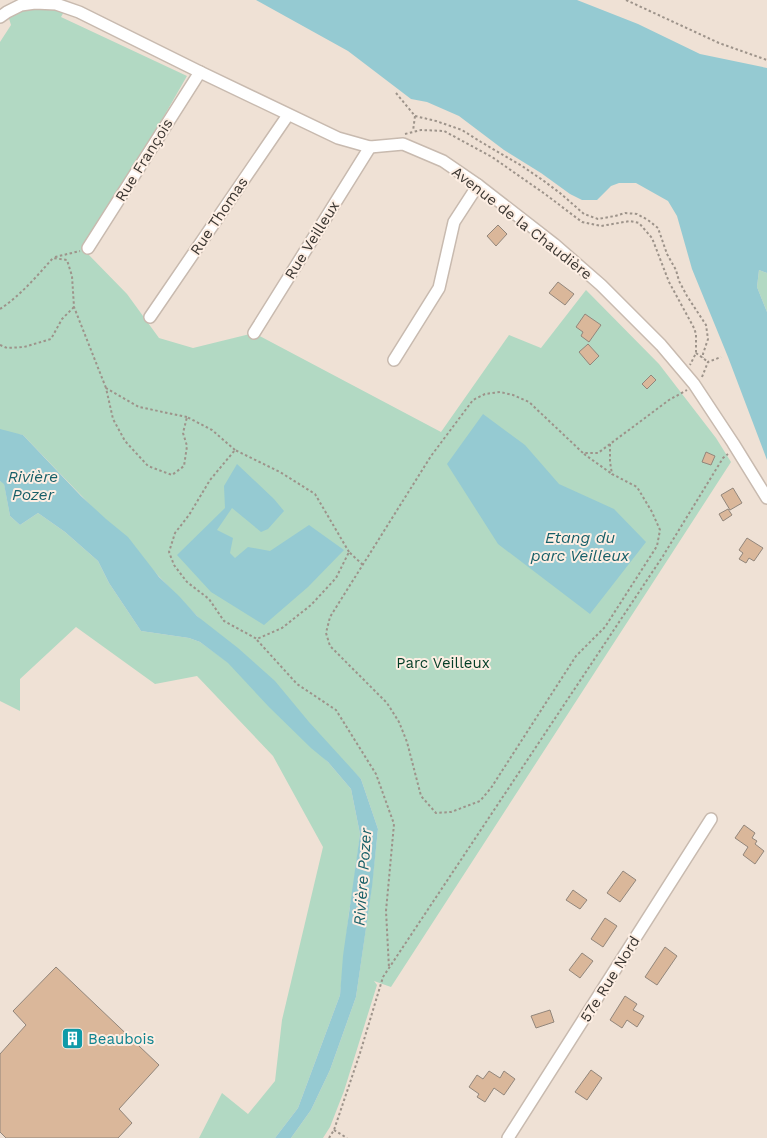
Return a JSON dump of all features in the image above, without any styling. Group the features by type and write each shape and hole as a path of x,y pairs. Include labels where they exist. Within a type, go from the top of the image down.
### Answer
{"street":[{"name":"Avenue de la Chaudière","path":"0,17 21,5 35,3 56,4 79,12 338,138 370,147 403,144 443,160 554,244 601,285 661,345 694,384 767,498"},
{"name":"Rue François","path":"88,248 200,72"},
{"name":"Rue Thomas","path":"150,317 288,115"},
{"name":"Rue Veilleux","path":"254,333 370,147"},
{"path":"394,360 439,288 454,222 478,185"},
{"name":"57e Rue Nord","path":"508,1138 711,819"}],"path":[{"path":"626,0 718,43 767,60"},
{"path":"396,93 415,116 462,130 544,181 584,214 598,218 625,213 637,214 658,228 666,254 676,270 679,280 696,312 706,325 708,339 703,358"},
{"path":"415,116 413,131 444,132 468,144 492,157 582,222 601,226 630,221 639,223 652,238 669,282 694,328 696,334 696,353 708,362"},
{"path":"0,310 22,291 53,258 88,248"},
{"path":"53,258 67,260 72,276 74,307 106,388 113,419 125,441 148,466 172,475 184,466 188,446 183,434 187,417"},
{"path":"0,344 7,348 24,347 51,339 62,319 74,307"},
{"path":"700,381 708,362 721,357"},
{"path":"106,388 140,406 187,417 212,430 235,450 280,472 314,494 349,552 363,565"},
{"path":"583,453 598,453 669,400 689,388"},
{"path":"500,392 529,402 583,453 612,474 637,487 660,530 657,546 605,627 576,656 491,788 480,801 451,812 436,813 421,796 407,742 399,722 387,703 330,646 326,633 330,617 431,456 473,400 485,394 500,392"},
{"path":"610,444 612,474"},
{"path":"329,1138 334,1130 360,1053 382,977 658,564 722,458 736,449"},
{"path":"235,450 210,480 189,515 175,533 169,552 174,565 187,582 209,598 224,621 257,639 297,684 336,710 376,774 394,824 386,911 388,968"},
{"path":"257,639 282,628 310,604 336,578 349,552"},
{"path":"334,1130 347,1138"}],"green space":[{"name":"Parc Veilleux","path":"21,5 66,8 61,17 187,76 86,252 127,294 159,338 193,348 254,333 441,432 509,335 541,348 586,290 659,364 716,438 731,462 391,987 374,981 377,985 344,1091 330,1127 323,1138 291,1138 311,1110 330,1070 356,997 378,829 361,779 197,616 23,435 0,432 0,42 11,25 7,12"},
{"path":"759,270 767,273 767,312 757,287"},
{"path":"0,481 4,483 10,516 20,525 38,513 65,532 98,561 109,583 141,631 189,638 200,642 229,663 328,762 351,789 360,834 340,995 298,1108 275,1138 199,1138 222,1093 248,1114 275,1081 282,1020 323,847 273,756 197,676 155,684 76,627 20,679 20,711 0,701"}],"water":[{"path":"256,0 577,0 638,24 700,54 767,68 767,273 759,270 757,287 767,312 767,460 692,269 677,216 668,201 636,183 619,183 611,186 597,200 582,200 504,150 459,116 427,102 411,99 348,51"},
{"name":"Etang du parc Veilleux","path":"483,414 525,445 559,484 614,509 646,542 590,614 498,544 447,464"},
{"name":"Rivière Pozer","path":"0,429 23,435 81,496 128,537 159,577 197,616 238,648 275,681 361,779 378,829 372,887 356,997 330,1070 311,1110 291,1138 275,1138 298,1108 340,995 343,956 360,834 351,789 328,762 269,707 228,663 200,642 189,638 141,631 109,583 98,561 65,532 38,513 20,525 10,516 4,484 0,481"},
{"path":"237,464 284,511 268,529 261,532 232,508 217,530 233,538 230,553 235,558 248,547 270,551 309,525 344,550 308,587 264,625 211,592 177,555 225,508 224,486"}],"building":[{"path":"498,225 507,234 496,246 487,236"},
{"path":"558,282 574,294 565,305 549,293"},
{"path":"585,314 601,325 589,342 581,336 583,332 576,327"},
{"path":"588,344 599,356 590,365 579,352"},
{"path":"651,375 656,380 647,389 642,384"},
{"path":"706,452 715,456 711,465 702,462"},
{"path":"733,488 742,503 730,510 721,495"},
{"path":"728,509 732,515 723,521 719,514"},
{"path":"747,538 763,548 754,561 749,558 746,563 739,559 743,553 739,550"},
{"path":"744,825 755,833 752,838 757,841 755,844 764,851 755,864 743,855 748,847 735,838"},
{"path":"623,871 636,880 620,902 607,893"},
{"path":"573,890 587,900 580,909 566,900"},
{"path":"605,918 617,926 603,947 591,939"},
{"path":"665,947 677,956 657,985 645,977"},
{"path":"582,953 593,961 580,978 569,970"},
{"name":"Beaubois","path":"56,967 159,1065 119,1109 132,1123 118,1138 6,1138 0,1132 0,1054 26,1025 13,1011"},
{"path":"625,996 637,1004 633,1010 644,1016 637,1027 627,1020 622,1028 610,1020"},
{"path":"550,1010 554,1022 536,1028 531,1016"},
{"path":"591,1070 602,1078 587,1100 575,1092"},
{"path":"489,1071 500,1078 504,1071 515,1079 504,1095 494,1088 485,1102 477,1097 479,1094 469,1087 477,1075 483,1079"}],"place":[{"name":"Beaubois","path":"72,1039"}]}
